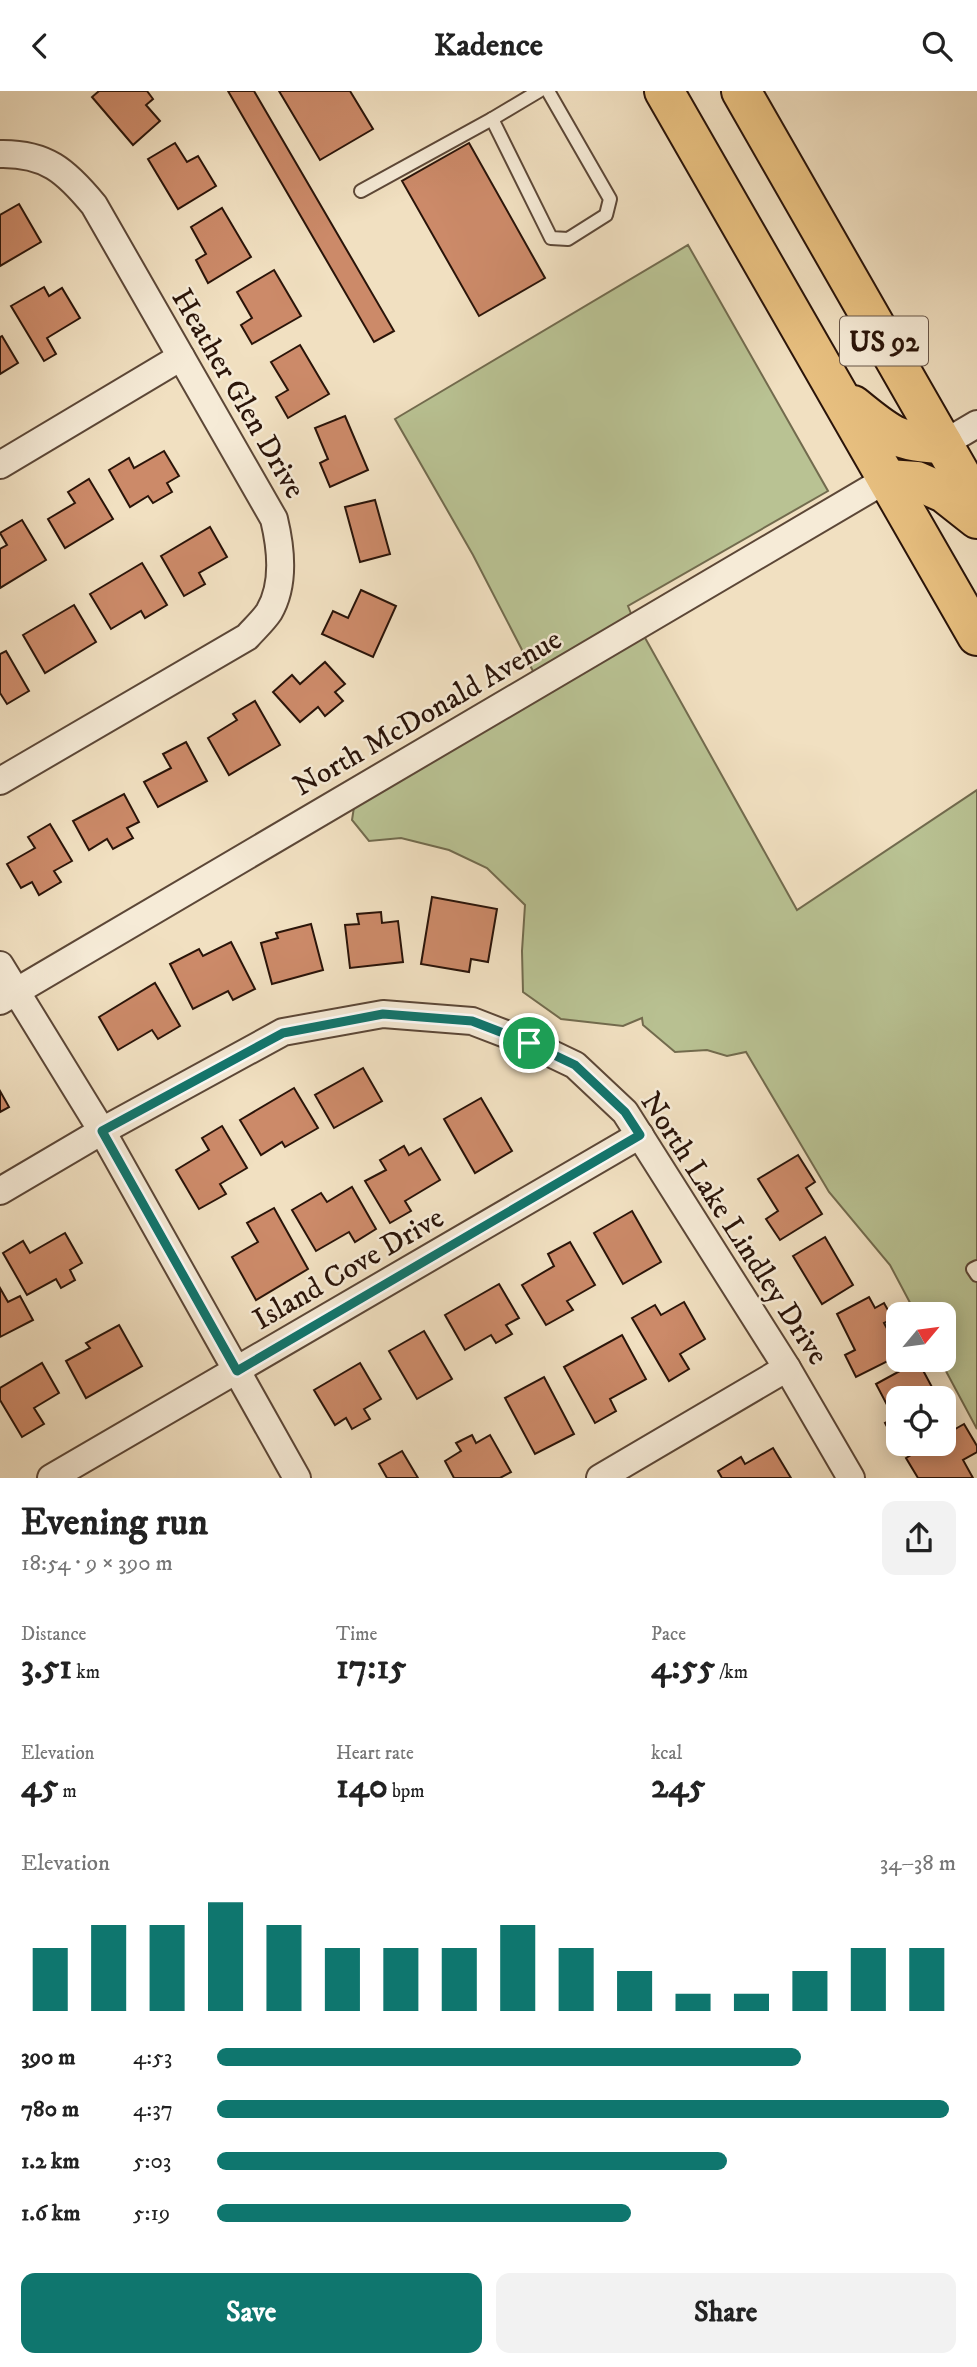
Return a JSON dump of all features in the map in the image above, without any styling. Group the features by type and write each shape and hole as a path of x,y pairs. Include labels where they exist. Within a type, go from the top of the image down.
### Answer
{"main road":[{"name":"US 92","path":"664,91 977,636"},
{"name":"US 92","path":"741,91 977,503"},
{"path":"837,393 890,435 916,444 943,444"},
{"path":"887,479 917,481 944,492 977,519"}],"street":[{"name":"Heather Glen Drive","path":"0,781 247,637 270,610 279,579 280,543 274,519 94,205 70,177 48,163 8,154"},
{"path":"0,465 181,357"},
{"path":"943,444 977,424"},
{"name":"North McDonald Avenue","path":"8,996 887,479"},
{"path":"0,965 8,996 102,1131 297,1478"},
{"name":"North Lake Lindley Drive","path":"0,1191 102,1131 283,1033 383,1014 472,1021 529,1043 575,1065 625,1112 787,1368 851,1478"},
{"name":"Island Cove Drive","path":"51,1478 640,1135"},
{"path":"600,1478 787,1368"}],"lane":[{"path":"361,191 539,91"},
{"path":"492,119 551,238 568,239 606,215 610,199 548,91"},
{"path":"977,1267 973,1269 977,1275"}],"green space":[{"path":"688,245 828,491 628,606 632,616 534,673 473,555 395,419"},
{"path":"644,636 797,910 977,790 977,1429 946,1372 956,1372 956,1302 910,1302 890,1265 829,1192 746,1052 727,1056 707,1050 675,1052 643,1025 642,1018 623,1026 561,1019 523,992 525,905 487,868 449,850 401,838 369,841 352,820 354,807"}],"building":[{"path":"99,91 147,91 153,99 146,105 160,121 133,145 92,97"},
{"path":"228,91 254,91 394,331 374,342"},
{"path":"279,91 350,91 373,129 320,160"},
{"path":"175,143 187,162 198,156 216,186 178,209 148,159"},
{"path":"469,143 545,278 479,316 402,181"},
{"path":"19,204 41,242 0,266 0,215"},
{"path":"222,208 251,257 208,283 196,260 206,254 191,227"},
{"path":"274,270 301,316 252,344 241,325 252,318 237,292"},
{"path":"44,287 49,296 62,288 80,318 47,338 56,354 44,361 11,306"},
{"path":"2,336 18,363 0,374 0,337"},
{"path":"300,345 329,394 288,418 276,397 288,390 271,362"},
{"path":"345,416 368,470 330,487 320,463 328,459 315,428"},
{"path":"164,451 179,476 167,483 172,492 153,503 148,496 130,507 109,470 129,458 134,468"},
{"path":"89,479 113,519 65,548 48,519 75,503 68,492"},
{"path":"375,500 390,554 360,562 345,507"},
{"path":"22,520 46,560 0,588 0,549 7,545 0,533"},
{"path":"210,527 227,557 199,573 205,584 184,596 161,556"},
{"path":"142,563 167,605 145,618 141,611 111,629 90,594"},
{"path":"361,590 396,606 373,657 322,634 333,611 348,618"},
{"path":"74,605 96,642 45,673 23,635"},
{"path":"6,651 29,691 7,704 0,693 0,654"},
{"path":"325,662 345,684 335,692 343,701 325,716 318,707 300,722 273,692 292,675 300,684"},
{"path":"255,701 280,745 229,775 208,738 237,720 233,714"},
{"path":"186,742 207,781 158,807 144,782 171,768 163,754"},
{"path":"124,794 139,822 127,828 133,838 113,849 107,839 89,850 73,821"},
{"path":"50,824 72,861 54,871 61,882 39,895 32,882 21,888 7,864 35,848 28,837"},
{"path":"432,897 497,909 488,962 471,959 469,972 421,964"},
{"path":"381,912 382,923 398,921 403,962 350,968 345,925 359,924 357,914"},
{"path":"311,924 323,970 272,984 261,943 278,938 276,933"},
{"path":"231,942 255,989 233,1000 228,991 193,1009 170,964 199,949 203,956"},
{"path":"155,983 180,1026 158,1039 152,1030 118,1050 99,1017"},
{"path":"363,1068 382,1101 334,1128 315,1095"},
{"path":"294,1088 318,1128 285,1147 282,1142 261,1155 240,1120"},
{"path":"0,1091 9,1107 0,1112"},
{"path":"481,1098 512,1151 475,1173 444,1119"},
{"path":"222,1126 247,1168 220,1184 226,1194 199,1209 176,1170 209,1150 202,1138"},
{"path":"404,1146 409,1155 421,1148 440,1180 405,1201 411,1211 390,1223 365,1181 386,1170 380,1160"},
{"path":"798,1155 815,1182 806,1188 822,1214 780,1240 766,1219 778,1211 758,1179"},
{"path":"352,1187 376,1229 355,1242 349,1232 316,1251 292,1210 321,1193 327,1202"},
{"path":"274,1208 308,1269 256,1300 232,1257 258,1242 247,1223"},
{"path":"632,1211 661,1262 623,1284 594,1233"},
{"path":"65,1233 82,1263 70,1270 75,1280 61,1288 56,1279 27,1295 3,1253 23,1241 30,1253"},
{"path":"825,1237 853,1285 822,1304 793,1256"},
{"path":"570,1242 595,1285 567,1301 573,1310 546,1325 522,1285 554,1266 548,1254"},
{"path":"499,1284 519,1318 506,1325 512,1334 496,1343 491,1335 465,1350 445,1315"},
{"path":"0,1288 8,1302 20,1296 33,1320 0,1337"},
{"path":"869,1297 875,1308 884,1303 886,1362 856,1377 845,1355 855,1350 837,1314"},
{"path":"684,1302 705,1339 680,1354 689,1369 669,1381 632,1318 655,1305 661,1315"},
{"path":"119,1325 142,1366 86,1398 66,1361 90,1348 86,1343"},
{"path":"424,1331 452,1379 417,1399 389,1351"},
{"path":"622,1335 646,1379 610,1399 616,1411 595,1423 564,1367"},
{"path":"42,1363 59,1393 34,1408 44,1424 22,1437 0,1400 0,1388"},
{"path":"360,1363 381,1399 364,1409 370,1419 352,1429 346,1418 335,1425 314,1390"},
{"path":"898,1372 924,1372 931,1386 886,1386 886,1403 876,1384"},
{"path":"544,1377 574,1434 535,1454 505,1398"},
{"path":"964,1424 977,1446 977,1452 963,1460 973,1478 918,1478 906,1458 956,1456 956,1429"},
{"path":"472,1435 476,1443 490,1435 511,1472 500,1478 454,1478 445,1461 461,1451 456,1443"},
{"path":"773,1448 791,1478 722,1478 718,1471 741,1457 745,1464"},
{"path":"402,1451 418,1478 387,1478 379,1464"}],"route":[{"path":"383,1014 472,1021 529,1043 575,1065 625,1112 640,1135 237,1371 102,1131 283,1033 383,1014"}]}
